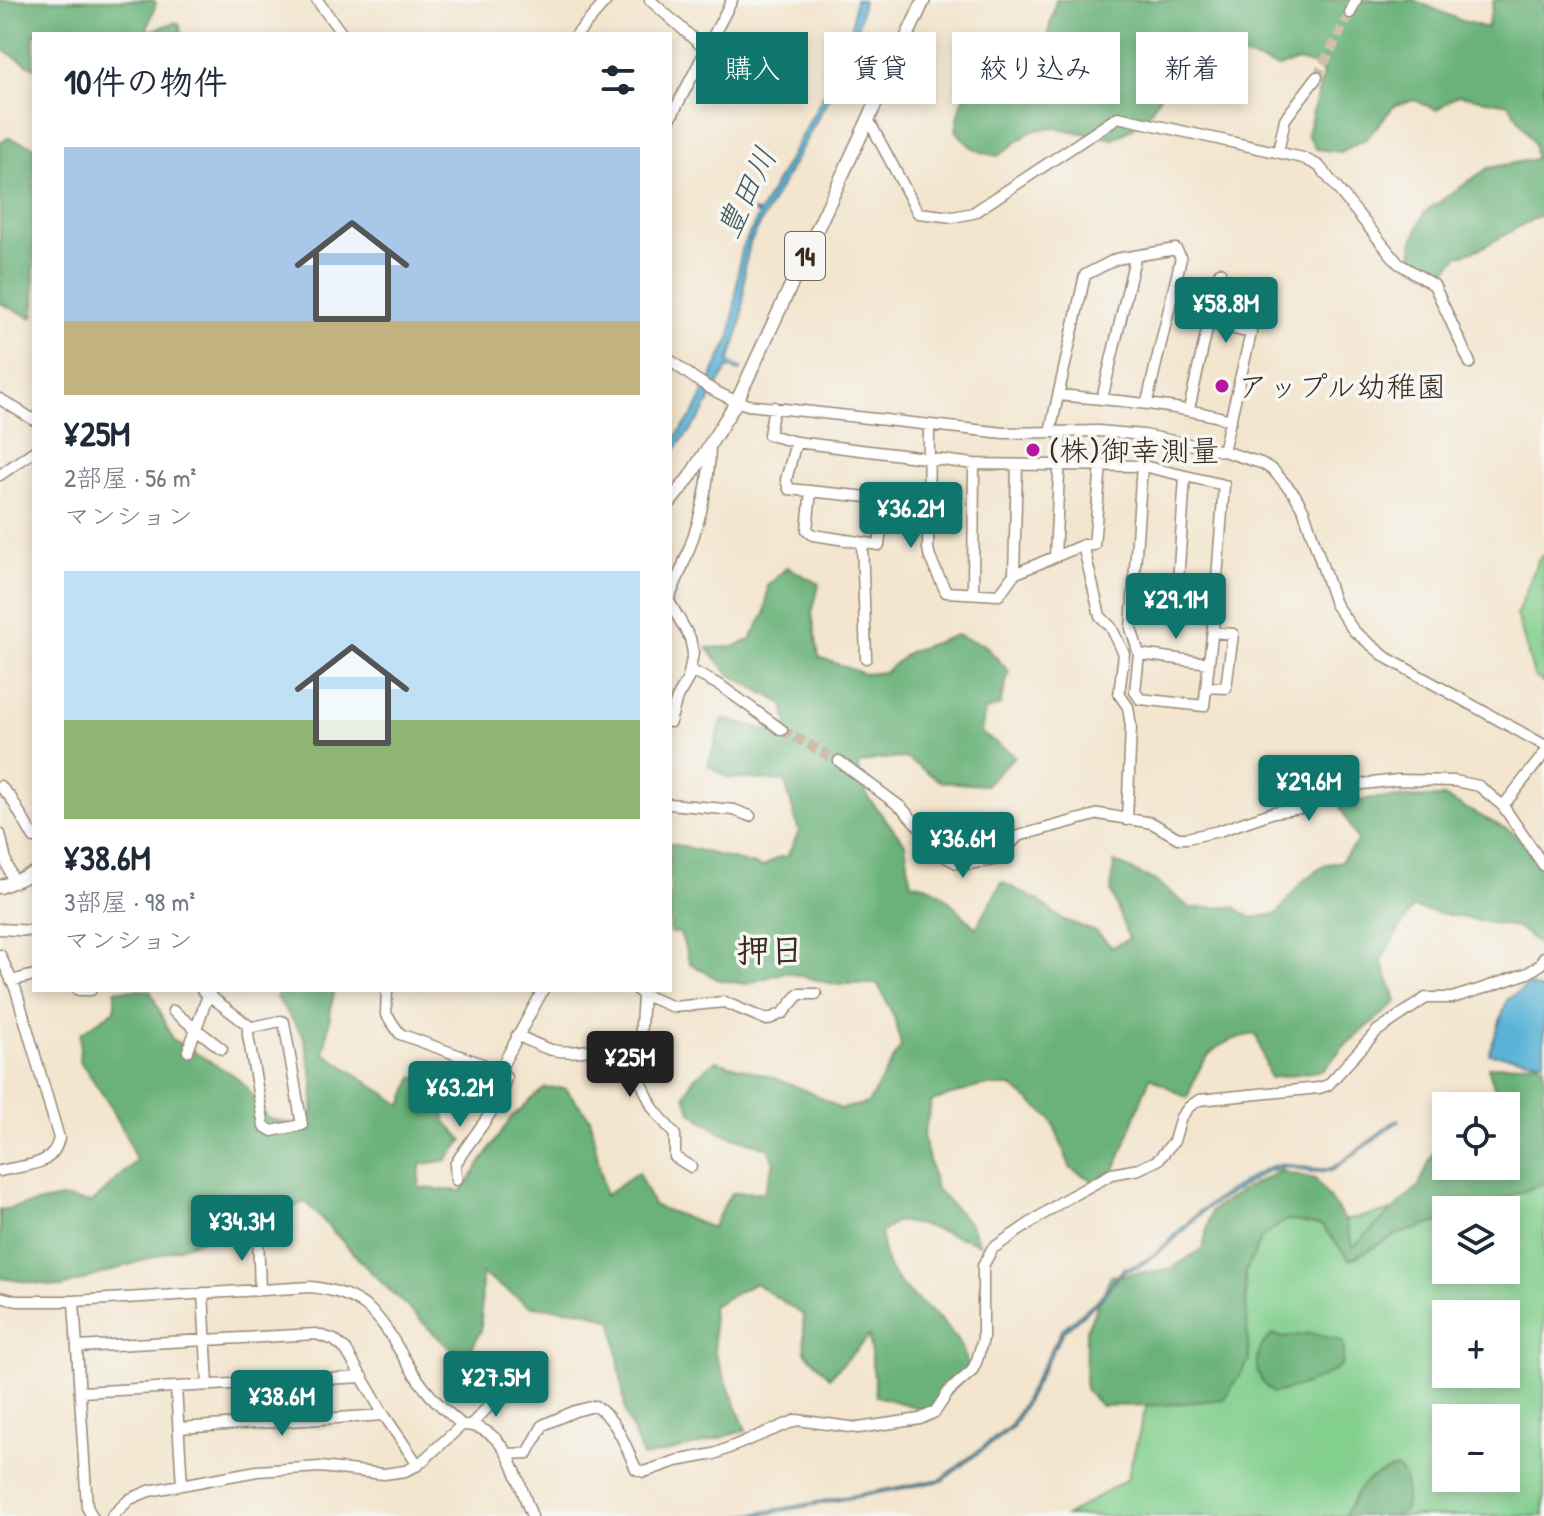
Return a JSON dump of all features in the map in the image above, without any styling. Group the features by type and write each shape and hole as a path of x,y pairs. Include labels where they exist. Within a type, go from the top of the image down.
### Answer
{"main road":[{"name":"14","path":"672,499 710,443 924,0"},
{"path":"0,887 32,874"}],"street":[{"path":"317,0 335,31"},
{"path":"579,32 607,0"},
{"path":"650,0 696,41"},
{"path":"714,32 732,0"},
{"path":"1350,13 1356,0"},
{"path":"672,115 696,67"},
{"path":"1278,152 1285,119 1317,77"},
{"path":"868,119 918,213 953,217 973,213 1118,117 1303,158 1319,166 1398,263 1434,285 1470,363"},
{"path":"1055,557 1058,395 1085,275 1116,259 1176,249 1181,258 1147,402"},
{"path":"1102,399 1135,258"},
{"path":"1189,409 1220,272"},
{"path":"1208,323 1251,333 1223,451"},
{"path":"672,362 695,380 732,399 774,407 1004,433 1144,435 1251,459 1273,470 1295,495 1304,511 1335,604 1361,638 1387,658 1544,745"},
{"path":"1058,395 1147,402 1231,420"},
{"path":"0,399 32,419"},
{"path":"774,407 769,435 796,442 974,464 1143,466 1224,485 1204,706 1140,699 1135,691 1139,654 1131,628 1143,466 1144,435"},
{"path":"929,425 927,503 930,558 946,592 999,595 1014,574 1083,545 1094,545 1101,465"},
{"path":"796,442 786,480 789,489 927,503"},
{"path":"672,591 698,521 710,464 710,443"},
{"path":"0,475 32,452"},
{"path":"973,593 974,464"},
{"path":"1014,574 1017,466"},
{"path":"1176,614 1185,476"},
{"path":"811,491 807,530 813,535 879,545 885,498"},
{"path":"862,543 866,658"},
{"path":"1083,545 1100,616 1111,627 1124,654 1119,694 1128,707 1131,727 1127,820"},
{"path":"672,606 690,638 693,653 690,670 672,715"},
{"path":"1132,609 1214,619"},
{"path":"1206,687 1226,688 1233,634 1213,632"},
{"path":"1139,654 1209,663"},
{"path":"690,670 721,686 782,730"},
{"path":"1503,806 1544,754"},
{"path":"839,761 902,808 946,857 957,863 997,859 1018,836 1099,814 1152,823 1178,838 1187,838 1219,831 1274,812 1301,808 1336,787 1398,780 1455,781 1479,786 1503,806 1544,866"},
{"path":"2,789 11,798 32,835"},
{"path":"672,804 734,810 750,816"},
{"path":"0,834 13,881"},
{"path":"0,929 32,931"},
{"path":"0,955 11,981 59,1138 57,1147 47,1160 0,1171"},
{"path":"509,1454 528,1453 543,1425 595,1406 605,1414 627,1444 636,1469 644,1472 676,1461 714,1454 797,1420 858,1428 929,1415 939,1407 949,1391 972,1371 977,1360 983,1339 983,1266 993,1248 1064,1200 1112,1174 1139,1169 1158,1160 1174,1141 1181,1117 1199,1100 1328,1085 1377,1031 1426,998 1452,998 1528,973 1540,965 1544,957"},
{"path":"11,981 32,976"},
{"path":"188,1051 205,992 248,1028 264,1126 272,1131 302,1125 284,1022 248,1028"},
{"path":"387,992 386,1014 400,1034 496,1069 503,1064 542,992"},
{"path":"691,1167 675,1157 675,1135 653,1108 641,1082 640,993 674,1007 724,1002 767,1020 783,1013 799,994 816,994"},
{"path":"173,1011 222,1049"},
{"path":"517,1035 551,1050 571,1052 589,1051 640,1037"},
{"path":"456,1180 455,1165 492,1113 504,1086 506,1078 499,1067"},
{"path":"258,1235 260,1290"},
{"path":"0,1297 17,1301 74,1301 311,1287 333,1289 359,1301 382,1321 426,1391 466,1425 500,1442 509,1454 532,1516"},
{"path":"203,1293 208,1385"},
{"path":"74,1301 87,1507 92,1516"},
{"path":"78,1347 316,1334 334,1340 346,1350 418,1465"},
{"path":"81,1392 363,1377"},
{"path":"176,1388 182,1485"},
{"path":"112,1516 140,1495 294,1467 384,1474 405,1471 418,1465 502,1392"},
{"path":"179,1428 384,1415"}],"green space":[{"path":"0,0 153,0 156,3 146,32 32,32 32,67 0,48"},
{"path":"1056,0 1414,0 1462,21 1487,28 1494,0 1544,0 1544,213 1481,248 1458,256 1439,278 1414,266 1412,244 1424,213 1488,168 1535,159 1534,144 1509,104 1458,95 1436,110 1415,100 1395,105 1367,138 1341,152 1316,149 1307,134 1323,74 1319,67 1298,61 1278,68 1248,57 1248,32 1136,32 1136,104 1155,104 1137,125 1113,139 1057,128 1033,130 998,156 969,145 956,130 961,104 1120,104 1120,32 1049,32"},
{"path":"176,22 181,32 146,32"},
{"path":"8,138 32,145 32,318 0,303 0,142"},
{"path":"1544,555 1544,684 1534,676 1517,614 1539,558"},
{"path":"787,567 819,584 812,613 819,657 864,674 885,672 909,652 956,635 985,645 1009,672 1000,705 985,711 981,733 1015,756 985,785 941,782 906,758 878,759 857,765 868,798 905,843 911,883 922,884 939,893 976,928 1002,882 1039,901 1062,919 1097,932 1112,947 1129,939 1111,891 1114,862 1156,881 1190,908 1234,907 1252,918 1277,914 1301,883 1324,865 1341,861 1358,841 1340,807 1372,798 1444,797 1512,832 1544,857 1544,943 1539,945 1519,928 1412,908 1381,960 1397,1002 1341,1049 1324,1070 1270,1078 1256,1034 1228,1041 1210,1054 1187,1098 1150,1077 1115,1170 1094,1181 1071,1169 1051,1118 1011,1086 981,1086 932,1101 923,1136 936,1189 970,1224 980,1244 925,1226 897,1221 881,1233 884,1254 891,1270 900,1283 948,1328 961,1346 970,1373 929,1411 876,1396 869,1336 830,1377 805,1352 803,1315 755,1283 712,1306 715,1354 746,1430 643,1457 626,1415 613,1321 586,1311 530,1306 482,1274 481,1330 468,1356 448,1347 367,1268 306,1202 62,1287 0,1278 0,1210 61,1198 92,1203 136,1161 111,1108 79,1060 81,1033 115,1010 115,992 151,992 172,1039 235,1076 268,1118 303,1127 313,1110 313,1079 304,1037 277,998 277,992 334,992 324,1053 402,1105 413,1077 428,1077 444,1086 445,1121 463,1140 447,1160 420,1165 419,1188 462,1191 511,1118 544,1088 565,1088 590,1118 605,1196 638,1172 653,1205 712,1228 731,1193 764,1192 774,1163 768,1148 721,1133 691,1112 685,1095 694,1078 715,1061 780,1080 841,1109 868,1103 901,1046 894,1017 878,984 834,984 785,972 746,984 719,980 690,963 680,933 672,933 672,844 763,867 779,857 787,857 799,832 785,781 728,778 708,765 723,719 779,733 788,725 783,704 729,674 707,648 733,647 750,640 765,614 768,586"},
{"path":"1537,1062 1544,1065 1544,1183 1511,1196 1432,1196 1432,1224 1396,1235 1350,1260 1322,1226 1287,1220 1262,1237 1245,1273 1249,1361 1224,1399 1164,1405 1101,1406 1085,1389 1086,1330 1111,1276 1171,1269 1203,1248 1211,1211 1247,1187 1280,1171 1315,1179 1345,1220 1353,1247 1419,1186 1432,1156 1432,1180 1520,1180 1520,1092 1496,1092 1488,1067"},
{"path":"1544,1181 1544,1516 1066,1516 1127,1479 1149,1396 1282,1208 1345,1220 1432,1203 1432,1284 1520,1284 1520,1196 1467,1196"},
{"path":"1310,1333 1342,1341 1342,1365 1309,1383 1273,1393 1260,1379 1257,1363 1261,1348 1273,1334 1283,1338"},
{"path":"1397,1468 1405,1482 1405,1510 1392,1516 1344,1516 1363,1484"}],"water":[{"path":"855,0 863,0 857,32 851,32"},
{"path":"824,94 825,104 750,243 745,265 742,320 729,363 741,368 740,371 728,367 702,415 672,453 672,441 694,413 731,336 741,250 759,215 752,211 760,212"},
{"path":"1528,985 1544,990 1544,1061 1489,1054 1507,1000"},
{"path":"1397,1119 1399,1121 1332,1171 1311,1172 1287,1166 1265,1172 1203,1211 1171,1243 1137,1268 1124,1271 1099,1301 1063,1332 1013,1427 942,1481 755,1516 741,1516 941,1479 1011,1425 1062,1329 1098,1299 1124,1268 1146,1260 1201,1210 1263,1170 1279,1165 1328,1169"}],"tunnel":[{"path":"1317,77 1350,13"},
{"path":"782,730 839,761"}],"place":[{"name":"アップル幼稚園","path":"1222,386"},
{"name":"(株)御幸測量","path":"1033,450"}],"district":[{"name":"押日","path":"770,950"}],"water label":[{"name":"豊田川","path":"746,192"}]}
